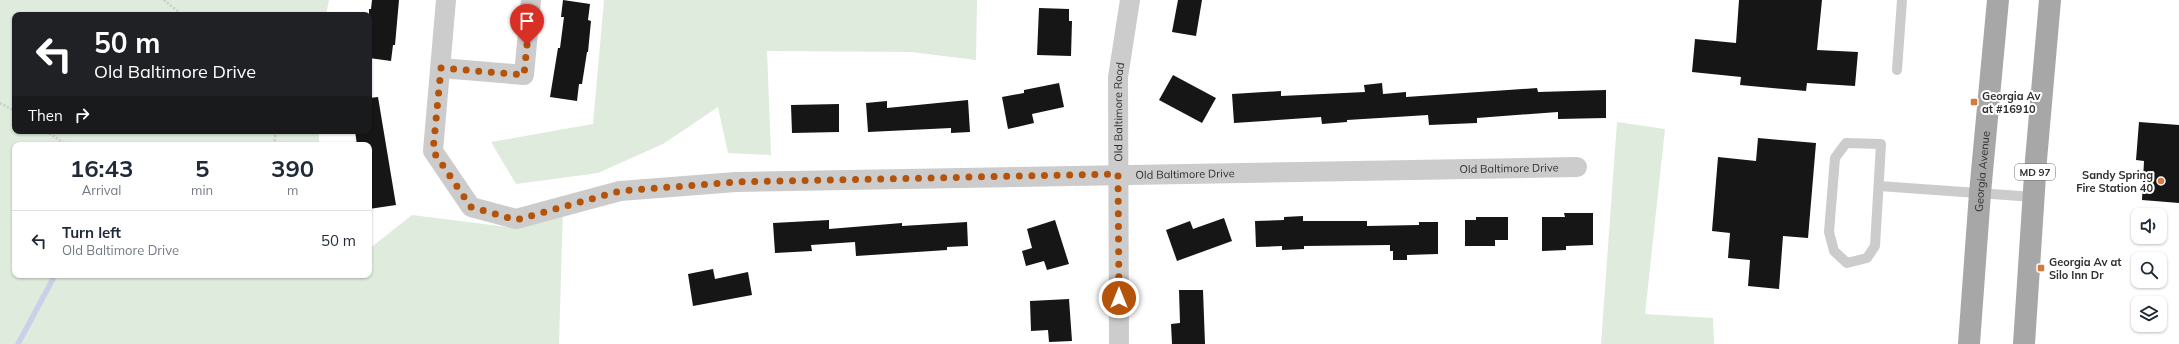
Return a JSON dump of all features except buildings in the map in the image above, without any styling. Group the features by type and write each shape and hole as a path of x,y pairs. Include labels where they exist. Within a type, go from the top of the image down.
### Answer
{"main road":[{"name":"Georgia Avenue","path":"1969,344 1980,193 1998,0"},
{"name":"MD 97","path":"2024,344 2050,0"}],"street":[{"name":"Old Baltimore Drive","path":"446,0 433,151 471,207 516,220 620,191 736,182 1577,166"},
{"path":"441,68 524,75 531,0"},
{"name":"Old Baltimore Road","path":"1119,344 1118,77 1130,0"}],"lane":[{"path":"1897,70 1902,0"},
{"path":"1846,143 1881,144 1879,186 1875,246 1867,258 1847,263 1834,251 1829,232 1835,158 1846,143"},
{"path":"1879,186 2034,197"}],"path":[{"path":"164,0 178,12"},
{"path":"0,103 12,109"},
{"path":"50,134 62,142"}],"green space":[{"path":"0,0 329,0 327,12 12,12 12,134 319,134 319,142 12,142 12,278 372,278 372,247 412,215 516,228 563,206 559,344 0,344"},
{"path":"604,0 977,0 976,60 911,52 767,51 771,155 728,153 718,107 663,144 598,173 516,184 491,142 593,124"},
{"path":"1617,122 1665,129 1645,314 1713,318 1714,344 1601,344"}],"waterway":[{"path":"18,344 53,278"}],"place":[{"name":"Georgia Av at #16910","path":"1974,102"},
{"name":"Sandy Spring Fire Station 40","path":"2161,181"},
{"name":"Georgia Av at Silo Inn Dr","path":"2041,268"}],"route":[{"path":"527,45 524,75 441,68 433,151 471,207 516,220 620,191 736,182 1118,174 1119,298"}]}
